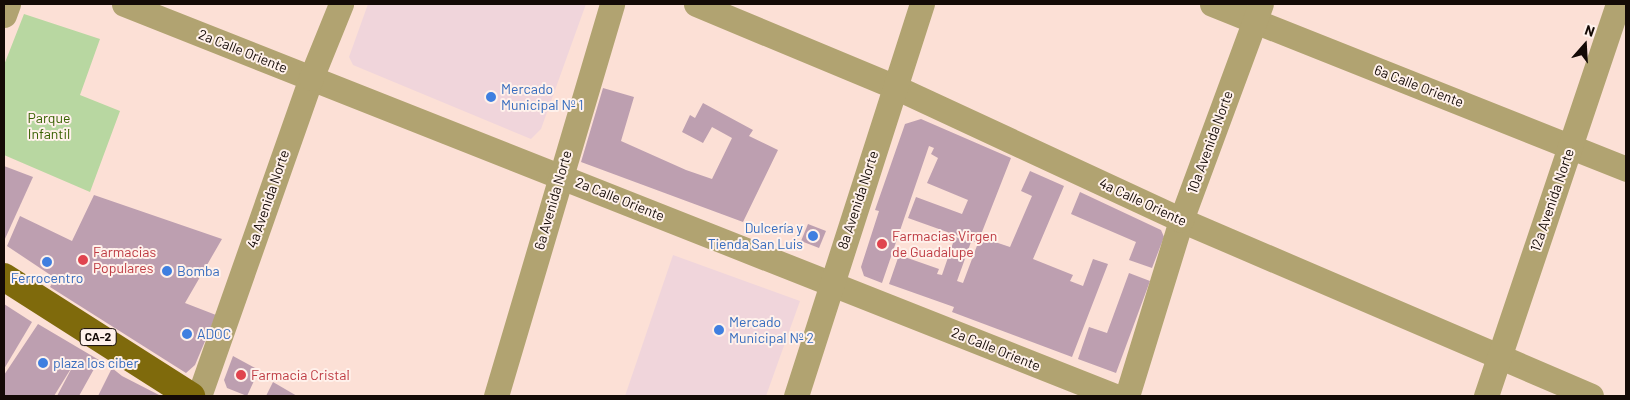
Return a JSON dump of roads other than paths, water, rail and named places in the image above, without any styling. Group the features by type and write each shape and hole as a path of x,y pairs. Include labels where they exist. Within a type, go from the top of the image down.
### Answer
{"main road":[{"name":"CA-2","path":"4,277 191,396"}],"street":[{"path":"4,14 8,4"},
{"name":"2a Calle Oriente","path":"124,4 560,174 1115,396"},
{"name":"4a Avenida Norte","path":"199,396 311,78 341,4"},
{"name":"6a Avenida Norte","path":"496,396 560,174 612,4"},
{"name":"4a Calle Oriente","path":"696,4 895,87 1181,220 1591,396"},
{"name":"8a Avenida Norte","path":"796,396 922,4"},
{"name":"6a Calle Oriente","path":"1212,4 1257,13 1626,169"},
{"name":"12a Avenida Norte","path":"1486,396 1618,4"},
{"path":"1622,4 1626,6"},
{"name":"10a Avenida Norte","path":"1127,396 1181,220 1257,13"}],"place":[{"name":"Mercado Municipal Nº 1","path":"491,97"},
{"name":"Dulcería y Tienda San Luis","path":"813,236"},
{"name":"Farmacias Virgen de Guadalupe","path":"882,244"},
{"name":"Farmacias Populares","path":"83,260"},
{"name":"Ferrocentro","path":"47,262"},
{"name":"Bomba","path":"167,271"},
{"name":"Mercado Municipal Nº 2","path":"719,330"},
{"name":"ADOC","path":"187,334"},
{"name":"plaza los ciber","path":"43,363"},
{"name":"Farmacia Cristal","path":"241,375"}],"park label":[{"name":"Parque Infantil","path":"49,126"}]}
